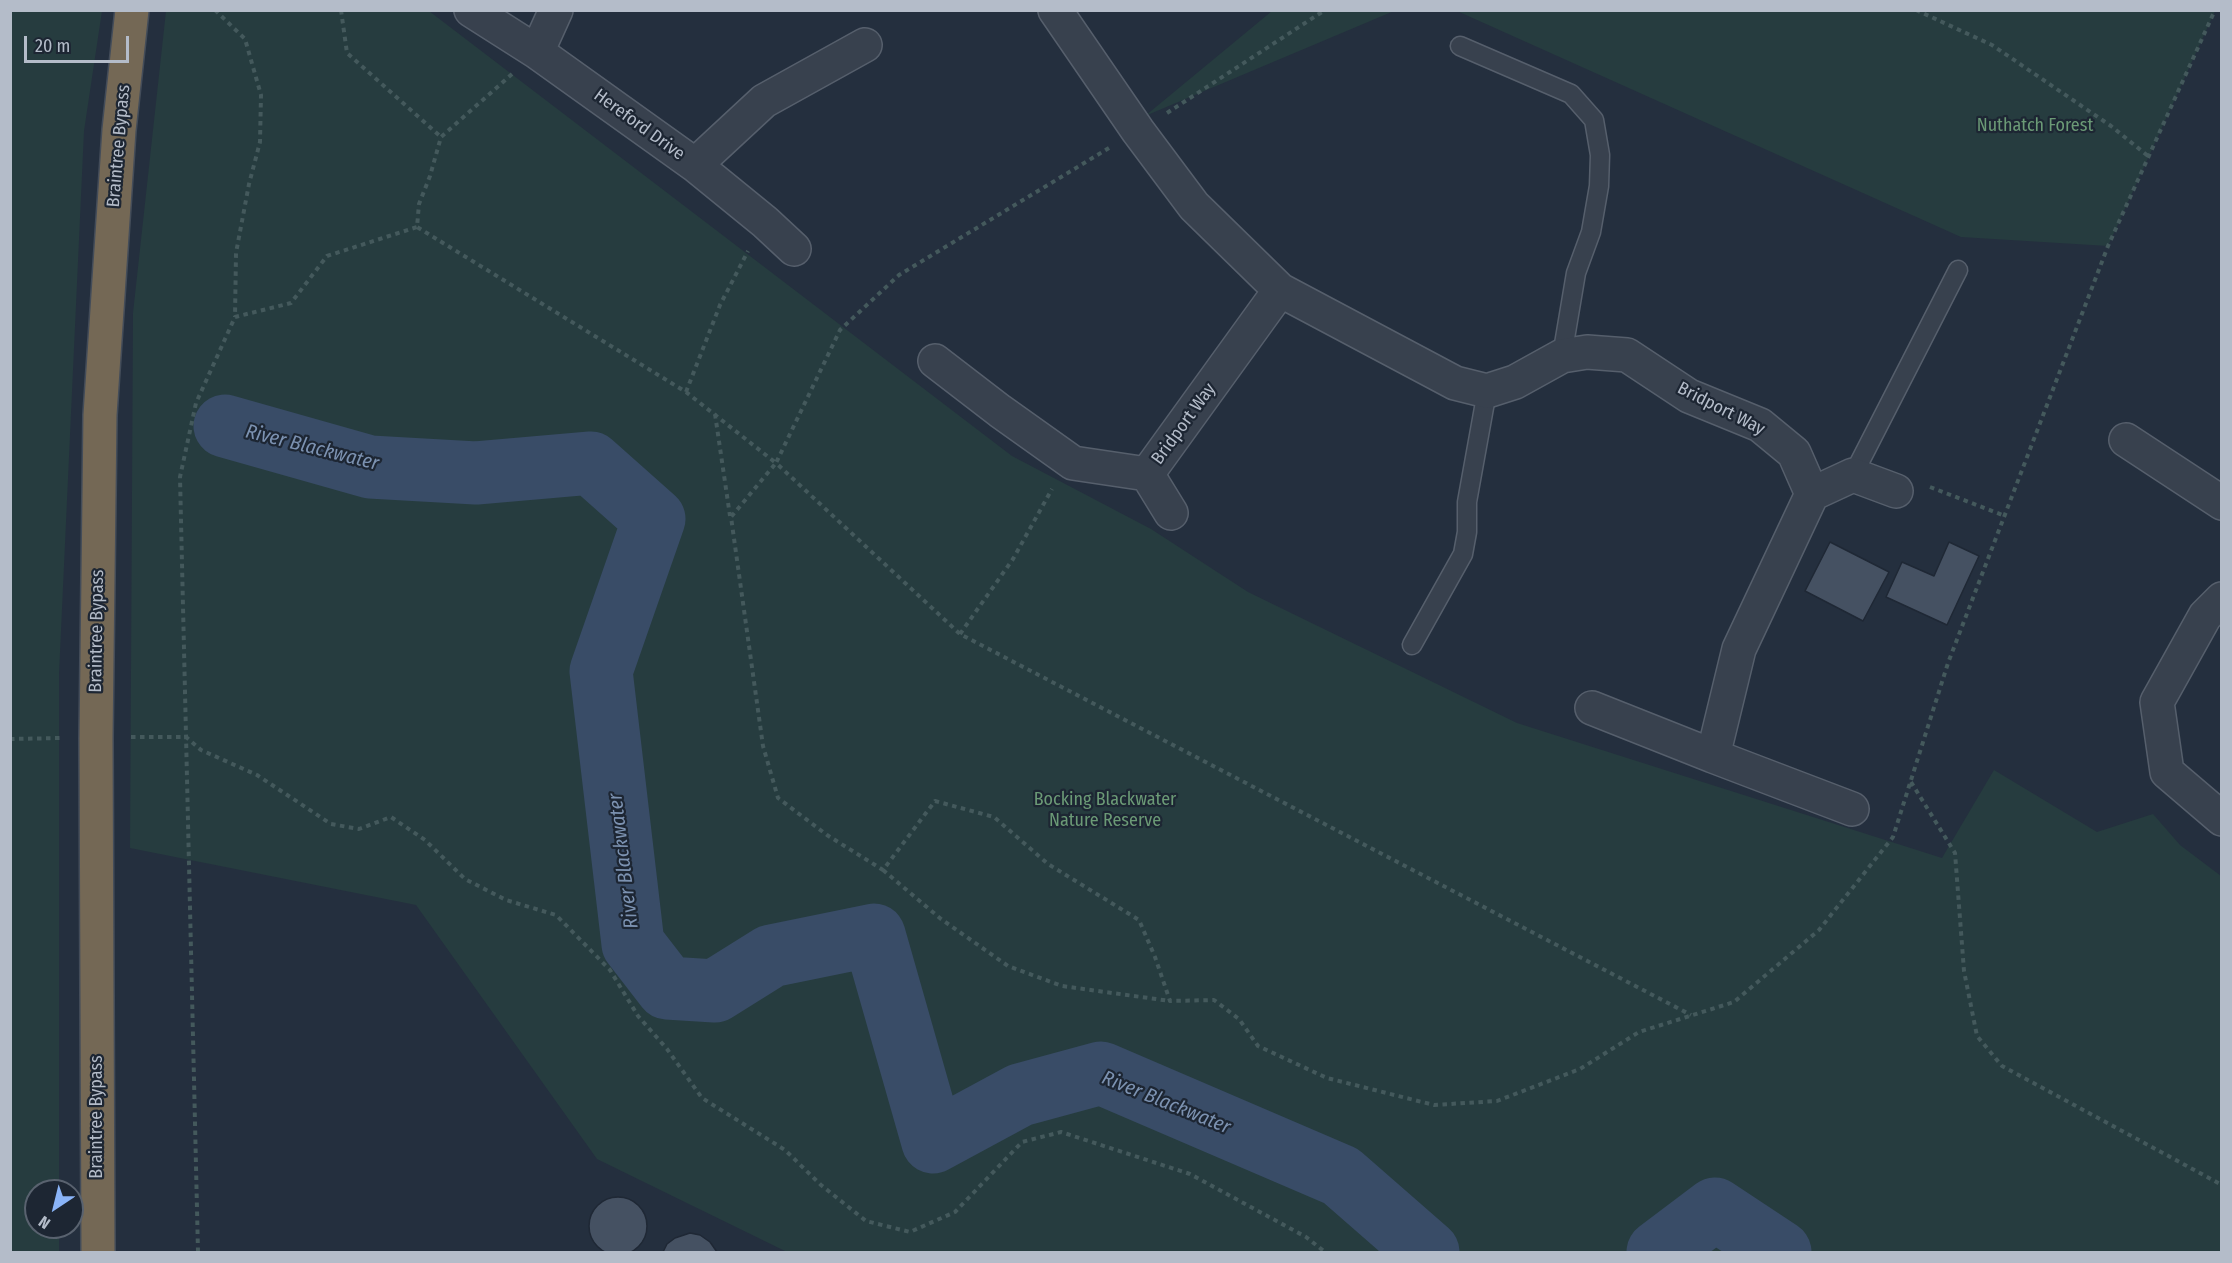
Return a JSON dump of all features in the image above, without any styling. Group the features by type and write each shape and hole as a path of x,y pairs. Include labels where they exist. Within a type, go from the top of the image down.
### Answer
{"highway":[{"name":"Braintree Bypass","path":"98,1252 97,673 100,415 119,130 132,10"}],"street":[{"name":"Hereford Drive","path":"471,10 537,52 695,165 764,100 865,45"},
{"path":"537,52 556,10"},
{"path":"1055,10 1138,131 1194,206 1280,290 1455,383 1487,391"},
{"path":"695,165 765,222 794,249"},
{"name":"Bridport Way","path":"935,361 1072,462 1147,474 1280,290"},
{"name":"Bridport Way","path":"1487,391 1515,382 1562,356 1587,352 1627,356 1689,396 1760,425 1794,453 1812,494"},
{"path":"2126,440 2222,502"},
{"path":"1147,474 1171,513"},
{"path":"1713,756 1739,649 1812,494 1853,475 1911,488"},
{"path":"2222,599 2205,616 2157,702 2167,771 2222,819"},
{"path":"1592,708 1852,809"}],"lane":[{"path":"1460,46 1571,94 1594,120 1600,155 1599,186 1591,232 1576,273 1562,356"},
{"path":"1853,475 1958,270"},
{"path":"1412,645 1463,554 1467,532 1467,501 1487,391"}],"path":[{"path":"198,1252 180,477 196,403 235,317 236,254 249,184 260,142 261,95 245,39 215,10"},
{"path":"341,10 347,53 441,137"},
{"path":"730,517 776,463 840,330 899,275 1192,98 1325,10"},
{"path":"1916,10 1992,45 2112,126 2148,156"},
{"path":"715,414 762,746 778,798 827,835 883,870 941,919 1008,966 1062,986 1170,1001 1214,1000 1239,1019 1258,1046 1327,1078 1434,1105 1497,1101 1580,1070 1639,1032 1734,1002 1820,930 1893,837 1948,663 2108,246 2215,10"},
{"path":"417,227 419,204 441,137 537,52"},
{"path":"686,392 720,305 765,222"},
{"path":"235,317 291,303 327,256 417,227 686,392 776,463 960,634 1692,1015"},
{"path":"960,634 1013,560 1055,484 1072,462"},
{"path":"1911,488 2005,516"},
{"path":"186,737 201,750 257,775 331,824 359,829 391,817 425,840 465,879 506,900 556,915 610,969 638,1016 667,1049 702,1098 785,1150 820,1185 866,1221 910,1232 955,1212 1022,1142 1061,1132 1190,1174 1306,1237 1326,1252"},
{"path":"1911,781 1956,853 1964,971 1977,1036 2002,1066 2222,1185"},
{"path":"883,870 935,801 994,817 1048,864 1139,920 1170,1001"}],"green space":[{"path":"11,10 102,11 84,131 59,674 59,1179 24,1179 24,1239 59,1239 59,1252 10,1252"},
{"name":"Bocking Blackwater Nature Reserve","path":"166,11 429,11 1012,456 1151,529 1248,592 1517,723 1942,858 1994,770 2097,832 2153,814 2180,845 2221,876 2221,1252 787,1252 597,1159 416,905 130,848 133,313"},
{"path":"1272,11 1394,11 1145,116"},
{"name":"Nuthatch Forest","path":"1457,11 2215,11 2108,246 1961,237"}],"building":[{"path":"1830,542 1889,572 1863,621 1805,591"},
{"path":"1949,542 1979,556 1947,625 1886,597 1902,562 1934,576"},
{"path":"612,1197 624,1197 639,1205 647,1220 647,1232 639,1247 624,1255 612,1255 597,1247 589,1232 589,1220 597,1205"},
{"path":"690,1233 700,1235 710,1242 717,1252 663,1252 667,1244 675,1238"}],"waterway":[{"name":"River Blackwater","path":"225,426 370,467 476,473 591,463 654,519 601,671 633,944 667,988 715,991 771,956 874,935 933,1142 1020,1095 1101,1073 1341,1176 1428,1252"},
{"name":"River Blackwater","path":"1658,1252 1715,1209 1780,1252"}]}
